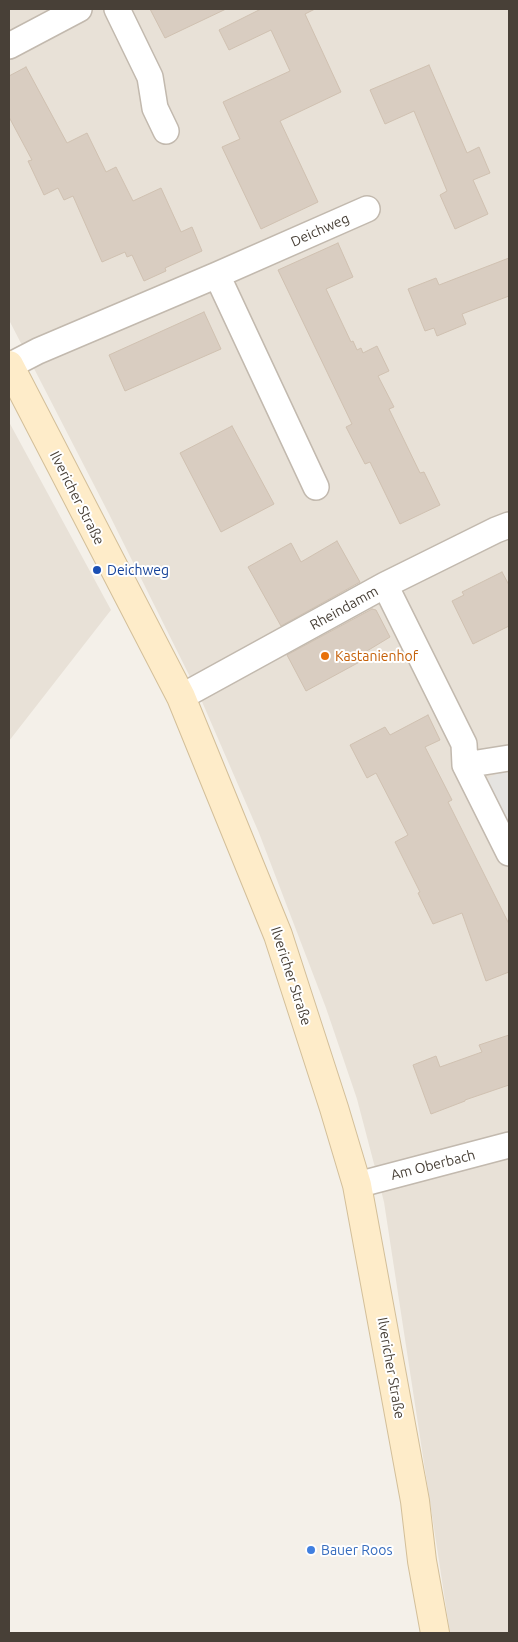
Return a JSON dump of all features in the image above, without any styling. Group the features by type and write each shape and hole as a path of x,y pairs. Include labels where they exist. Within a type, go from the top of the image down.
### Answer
{"street":[{"path":"9,46 79,9"},
{"path":"117,9 150,77 155,108 166,131"},
{"name":"Deichweg","path":"9,366 38,351 218,275 367,209"},
{"path":"218,275 316,487"},
{"name":"Ilvericher Straße","path":"9,366 182,697 278,935 357,1185 415,1501 422,1560 435,1633"},
{"name":"Rheindamm","path":"182,697 385,585 509,525"},
{"path":"385,585 464,744 464,765 509,853"},
{"path":"464,765 509,758"},
{"name":"Am Oberbach","path":"357,1185 509,1145"}],"shaded area":[{"path":"9,9 509,9 509,1633 450,1633 384,1202 357,1099 326,1008 259,833 200,697 109,514 9,320"},
{"path":"9,422 111,610 9,741"},
{"path":"509,767 509,828 485,780"}],"building":[{"path":"150,9 226,9 165,38"},
{"path":"261,9 315,9 305,14 341,92 280,121 318,202 261,229 222,147 240,139 223,102 290,71 271,30 229,50 219,30"},
{"path":"429,65 467,153 479,147 490,173 473,180 488,214 455,229 440,195 447,191 414,111 385,124 370,90"},
{"path":"26,67 67,143 87,133 106,172 116,167 133,201 161,188 181,232 192,227 202,251 165,268 166,271 144,281 132,255 127,257 125,252 102,262 73,196 64,200 58,188 44,195 28,161 32,160 9,117 9,76"},
{"path":"338,243 353,277 326,289 351,342 353,341 357,350 361,348 363,353 377,346 389,371 378,376 394,407 389,409 420,473 424,472 440,505 400,524 370,462 365,464 346,427 352,424 278,270"},
{"path":"509,258 509,296 462,314 466,324 437,336 434,328 425,331 408,289 436,278 439,285"},
{"path":"204,312 221,349 125,391 109,355"},
{"path":"232,426 274,504 221,532 180,453"},
{"path":"337,541 360,582 281,626 248,567 291,543 301,562"},
{"path":"502,572 509,585 509,626 473,644 452,601 464,595 462,592"},
{"name":"Kastanienhof","path":"372,609 376,610 390,637 362,654 365,659 306,691 287,655"},
{"path":"428,715 440,740 425,747 452,800 448,802 509,924 509,972 486,981 462,913 433,924 418,893 420,892 395,842 408,835 376,773 367,778 350,745 385,727 390,735"},
{"path":"509,1035 509,1085 431,1114 413,1065 436,1056 440,1067 482,1052 479,1045"}],"place":[{"name":"Deichweg","path":"97,570"},
{"name":"Kastanienhof","path":"325,656"},
{"name":"Bauer Roos","path":"311,1550"}]}
